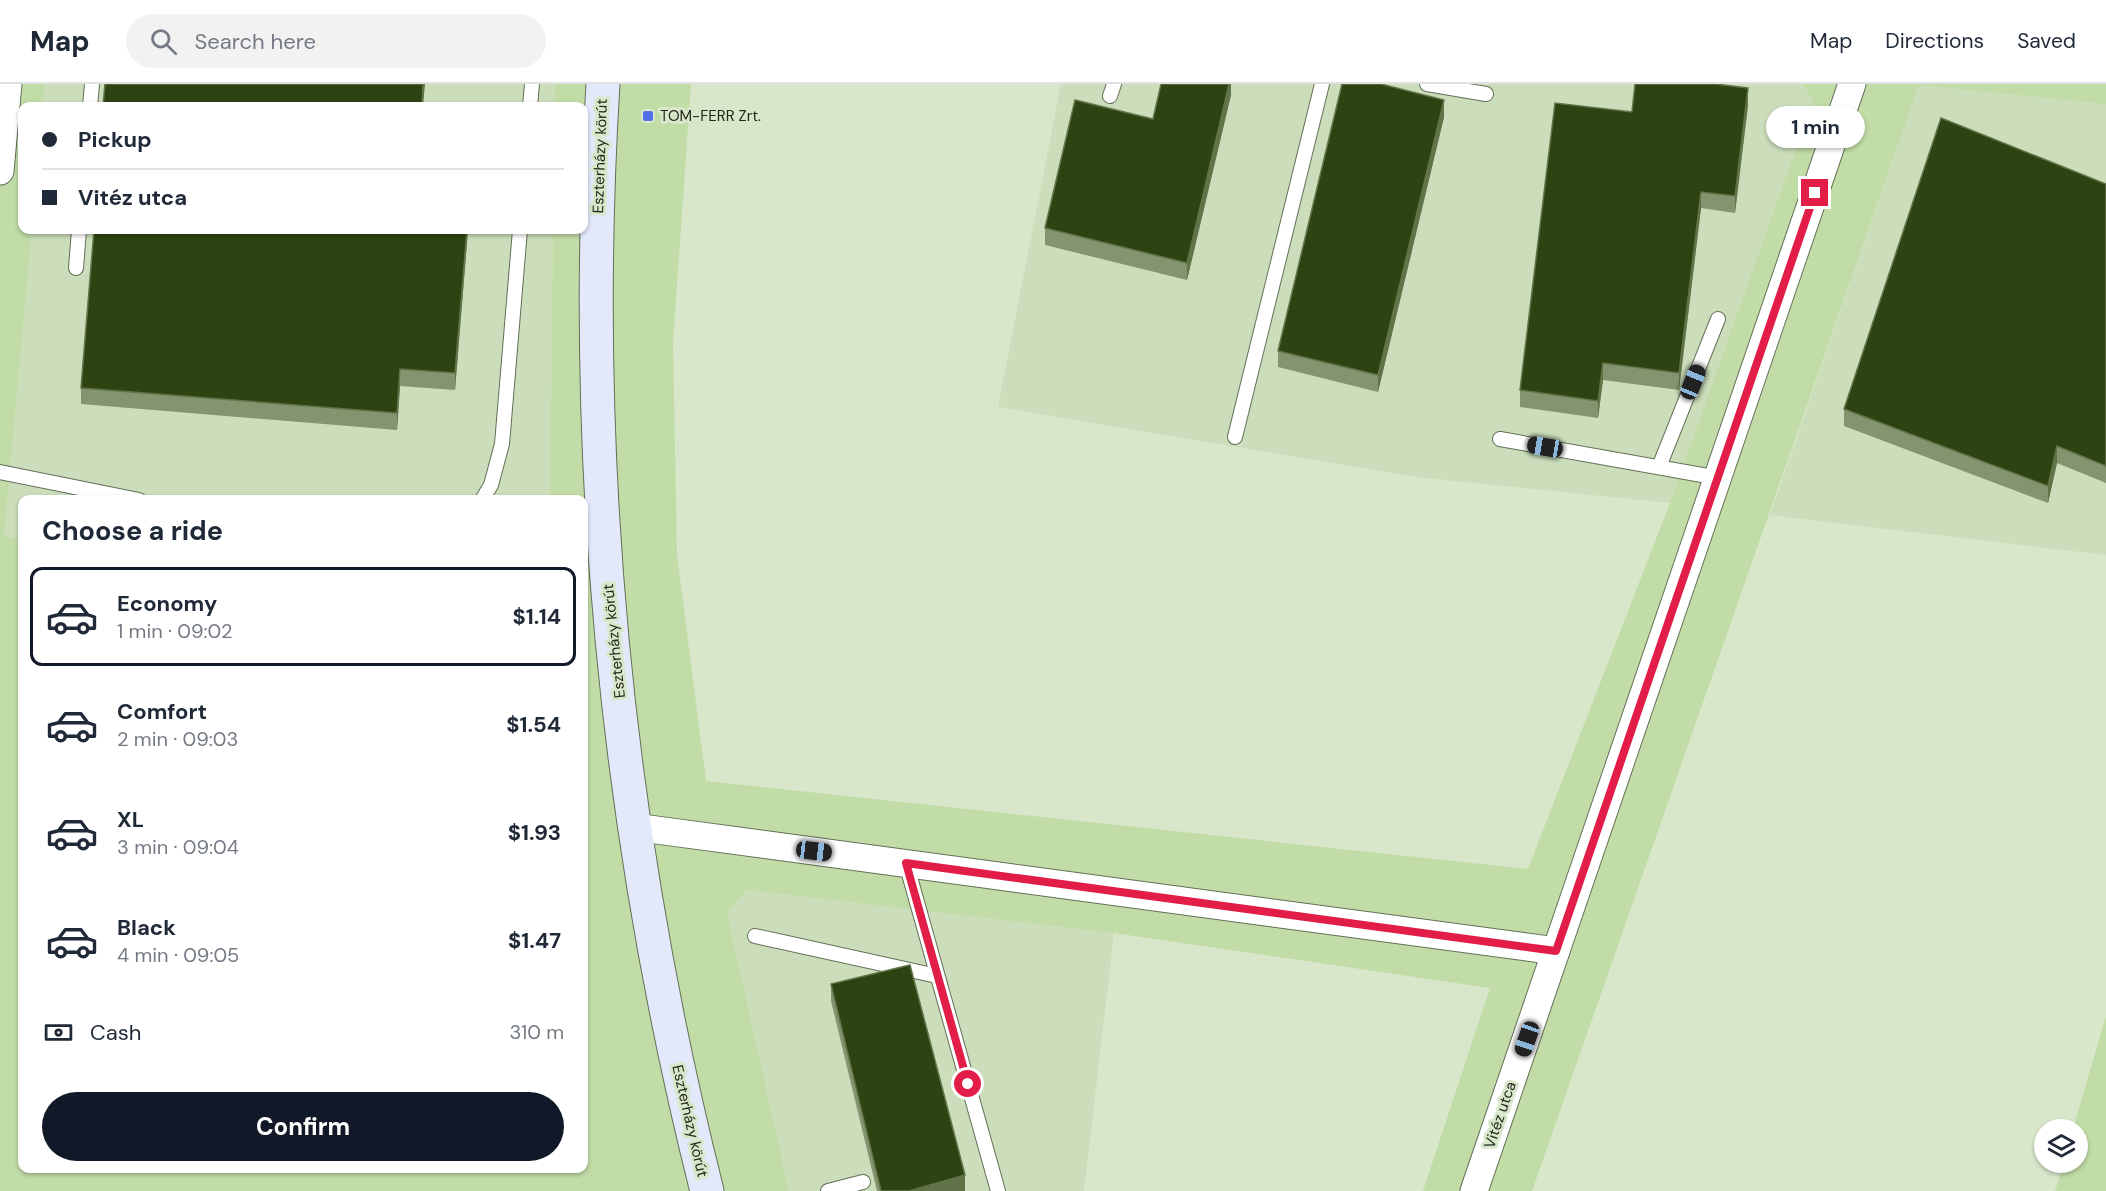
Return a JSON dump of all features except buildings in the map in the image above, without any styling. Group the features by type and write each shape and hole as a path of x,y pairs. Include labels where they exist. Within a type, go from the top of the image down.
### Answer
{"street":[{"path":"0,171 8,84"},
{"name":"Eszterházy körút","path":"603,84 598,158 597,393 607,572 634,827 666,1013 707,1191"},
{"name":"Vitéz utca","path":"1474,1191 1852,84"},
{"path":"634,827 1556,951"}],"lane":[{"path":"90,102 92,84"},
{"path":"530,102 532,84"},
{"path":"1235,437 1322,84"},
{"path":"1427,84 1486,94"},
{"path":"76,268 79,234"},
{"path":"485,495 491,485 502,444 520,234"},
{"path":"1659,467 1718,319"},
{"path":"1500,439 1719,478"},
{"path":"0,472 114,495"},
{"path":"906,863 998,1191"},
{"path":"754,936 937,976"},
{"path":"828,1191 863,1182"}],"shaded area":[{"path":"0,84 45,84 43,102 18,102 18,234 32,234 4,536 18,540 18,1173 588,1173 588,495 550,495 553,234 588,234 588,102 555,102 555,84 691,84 673,342 677,555 706,781 1528,869 1670,503 1813,100 1802,84 2106,84 2106,104 1919,85 1532,1191 1423,1191 1490,988 1114,933 746,890 727,913 789,1191 0,1191"},
{"path":"45,84 555,84 555,102 43,102"},
{"path":"1061,84 1801,84 1813,100 1670,503 1416,477 998,407"},
{"path":"1919,85 2106,104 2106,555 1770,515"},
{"path":"32,234 553,234 550,495 18,495 18,540 4,537"},
{"path":"746,890 1114,933 1084,1191 789,1191 727,913"},
{"path":"2106,1016 2106,1191 2055,1191 2061,1173 2088,1173 2088,1119 2076,1119"}],"place":[{"name":"TOM-FERR Zrt.","path":"648,116"}],"route":[{"path":"968,1084 906,863 1556,951 1815,193"}]}
